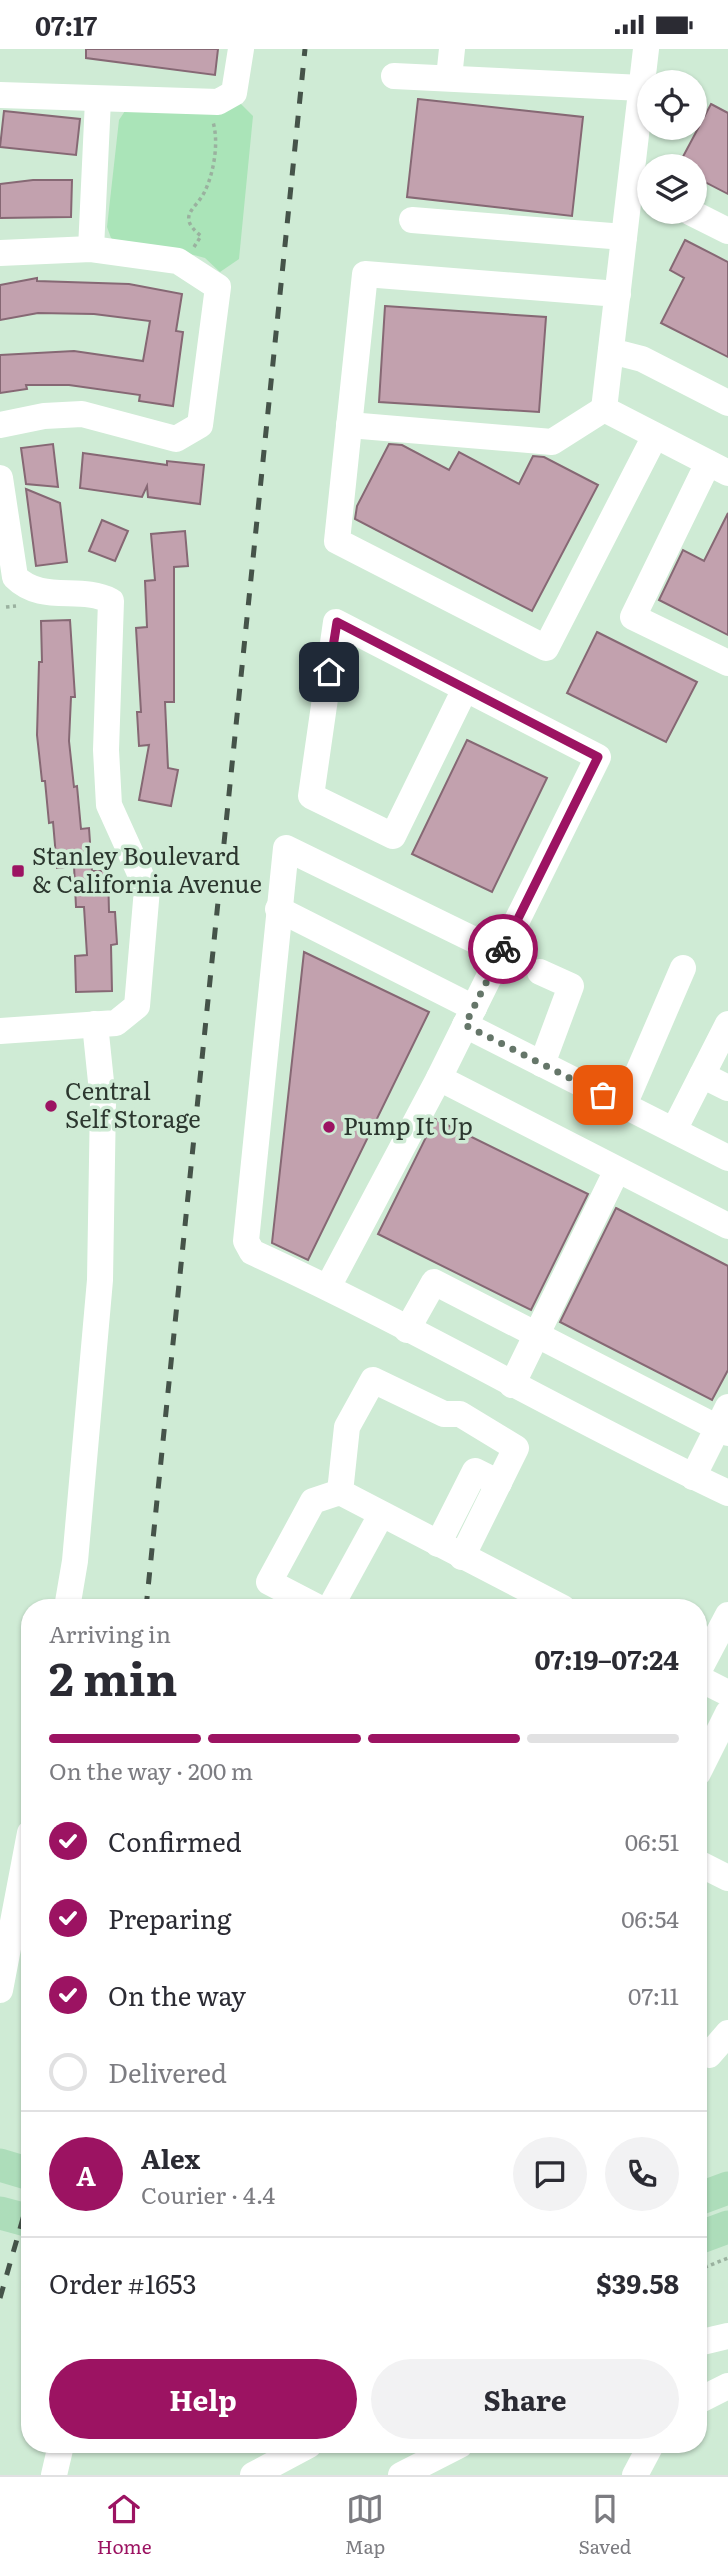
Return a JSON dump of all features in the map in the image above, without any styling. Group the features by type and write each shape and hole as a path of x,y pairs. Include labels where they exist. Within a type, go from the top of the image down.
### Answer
{"main road":[{"path":"0,2165 21,2171"},
{"path":"707,2195 728,2187"},
{"path":"0,2213 21,2219"},
{"path":"707,2235 728,2227"}],"street":[{"path":"0,95 218,102 234,93 241,49"},
{"path":"449,78 452,49"},
{"path":"644,70 646,49"},
{"path":"394,76 637,88"},
{"path":"91,249 98,100"},
{"path":"604,409 624,237 637,210"},
{"path":"412,220 624,237"},
{"path":"707,220 728,231"},
{"path":"0,253 91,249 178,261 218,287 200,425 176,439 82,414 44,416 0,425"},
{"path":"618,294 365,274 337,541 546,649 655,436"},
{"path":"611,351 642,359 728,403"},
{"path":"349,425 552,442 604,409"},
{"path":"604,409 718,468 633,617 728,663"},
{"path":"0,478 15,577 24,586 38,592 96,594 111,601 106,750 110,806 147,889 143,961 137,1006 116,1023 0,1031"},
{"path":"328,1287 439,1079 598,757 337,622 311,796 393,836 465,689"},
{"path":"501,953 286,848 246,1241 252,1252 328,1287 512,1385 728,1493"},
{"path":"278,909 470,1016 542,1064 728,1157"},
{"path":"624,1105 683,968"},
{"path":"540,972 571,986 542,1064"},
{"path":"69,1599 75,1561 100,1280 103,1101 95,1024"},
{"path":"674,1130 728,1024"},
{"path":"702,1075 728,1088"},
{"path":"439,1079 728,1226"},
{"path":"512,1385 617,1170"},
{"path":"407,1330 434,1282 537,1335 725,1423 693,1477"},
{"path":"340,1492 347,1427 373,1380 444,1414 460,1414 516,1448 462,1557"},
{"path":"438,1544 475,1471 499,1483"},
{"path":"302,1599 269,1581 313,1501 340,1492 545,1599"},
{"path":"335,1599 382,1515"},
{"path":"707,1655 728,1615"},
{"path":"707,1682 728,1693"},
{"path":"707,1755 728,1713"},
{"path":"707,1868 728,1878"},
{"path":"0,1990 21,1880"},
{"path":"709,2055 728,2033"},
{"path":"707,2341 728,2336"},
{"path":"707,2396 728,2386"},
{"path":"54,2475 59,2453"},
{"path":"253,2475 294,2453"},
{"path":"401,2475 444,2453"},
{"path":"635,2475 647,2453"}],"path":[{"path":"189,267 192,250 201,236 192,229 191,207 205,193 215,156 215,128 207,103"},
{"path":"707,2267 728,2259"}],"green space":[{"path":"240,103 253,116 239,259 220,272 205,258 118,244 111,238 107,227 119,120 125,111"}],"building":[{"path":"86,49 218,49 215,75 86,58"},
{"path":"418,99 583,117 572,216 407,197"},
{"path":"711,104 728,113 728,194 707,183 707,154 684,154 692,140 707,140 707,112"},
{"path":"4,111 80,119 76,155 0,147"},
{"path":"33,180 72,180 71,217 0,218 0,184"},
{"path":"685,240 728,262 728,357 661,323 684,278 670,270"},
{"path":"37,278 37,281 129,284 182,294 176,331 183,332 173,406 139,401 140,395 69,385 26,385 27,389 0,393 0,355 74,351 143,361 150,321 94,314 38,313 0,320 0,285"},
{"path":"385,306 546,317 539,412 379,402"},
{"path":"53,444 58,487 26,484 21,448"},
{"path":"389,444 402,445 449,470 459,452 519,484 533,456 544,457 598,485 532,611 355,519 357,506"},
{"path":"83,453 167,465 167,461 204,465 200,504 148,497 147,486 142,497 80,488"},
{"path":"26,489 60,503 67,562 36,566"},
{"path":"728,513 728,635 659,600 683,550 704,561"},
{"path":"102,520 128,531 115,561 89,551"},
{"path":"185,531 188,566 174,567 174,702 165,702 168,768 178,770 171,806 139,800 149,745 139,746 137,712 141,712 136,628 147,627 145,581 155,580 151,534"},
{"path":"70,620 75,697 71,697 69,741 74,787 77,786 81,829 89,828 92,871 108,871 109,912 115,912 117,944 111,945 112,991 76,992 75,956 87,955 84,907 76,907 74,866 57,868 53,822 49,823 45,781 42,781 37,735 39,662 42,662 41,621"},
{"path":"597,632 697,682 666,742 567,693"},
{"path":"467,740 547,778 492,892 412,854"},
{"name":"Pump It Up","path":"304,952 429,1012 308,1260 272,1243"},
{"path":"435,1119 588,1194 531,1310 378,1234"},
{"path":"616,1208 728,1266 728,1370 712,1400 560,1322"}],"railway":[{"path":"147,1599 305,49"},
{"path":"0,2298 21,2225"}],"way so far":[{"path":"503,949 465,1025 603,1095"}],"place":[{"name":"Stanley Boulevard & California Avenue","path":"18,871"},
{"name":"Central Self Storage","path":"51,1106"},
{"name":"Pump It Up","path":"329,1127"}],"route":[{"path":"329,672 337,622 598,757 503,949"}]}
